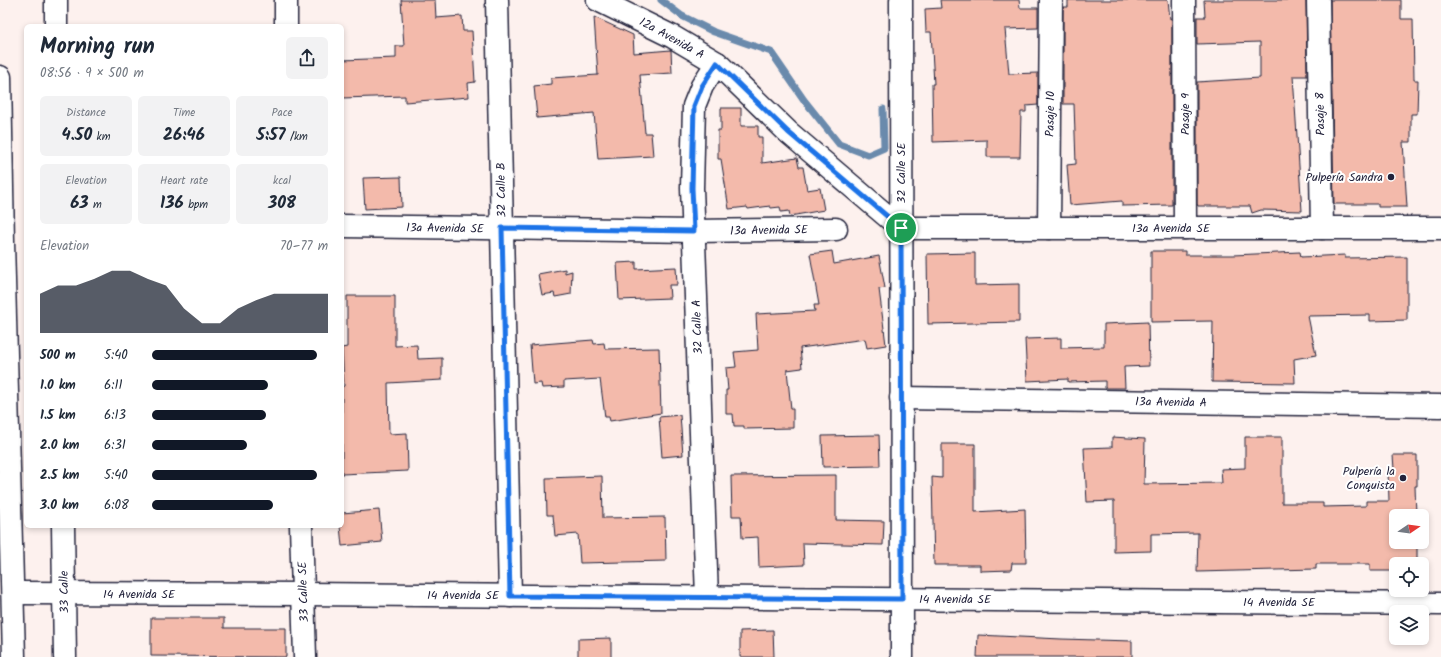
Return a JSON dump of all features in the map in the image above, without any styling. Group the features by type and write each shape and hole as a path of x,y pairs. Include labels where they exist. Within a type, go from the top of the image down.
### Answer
{"street":[{"path":"56,0 56,24"},
{"path":"286,0 286,24"},
{"name":"32 Calle B","path":"496,0 510,596"},
{"name":"12a Avenida A","path":"598,0 673,37 717,63 788,132 901,228"},
{"name":"32 Calle SE","path":"901,0 902,657"},
{"name":"Pasaje 10","path":"1049,228 1051,0"},
{"name":"Pasaje 9","path":"1184,0 1185,228"},
{"name":"Pasaje 8","path":"1318,0 1322,228"},
{"name":"32 Calle A","path":"707,597 692,188 694,106 702,86 717,63"},
{"path":"0,77 14,657"},
{"name":"13a Avenida SE","path":"344,226 694,231 836,229"},
{"name":"13a Avenida SE","path":"901,228 1441,228"},
{"name":"13a Avenida A","path":"901,398 1441,406"},
{"name":"33 Calle","path":"63,528 65,657"},
{"name":"33 Calle SE","path":"301,528 305,657"},
{"name":"14 Avenida SE","path":"12,593 707,597 1441,604"}],"building":[{"path":"401,0 435,0 436,18 462,16 463,31 472,31 475,82 468,83 469,97 405,102 405,96 344,98 344,60 396,58 396,46 404,46"},
{"path":"940,0 1019,0 1020,8 1038,8 1038,28 1005,29 1009,74 1038,73 1038,105 1026,106 1026,112 1021,112 1020,157 987,157 987,140 933,142 932,84 934,84 931,32 926,32 925,9 941,8"},
{"path":"1068,0 1168,0 1170,19 1172,18 1172,205 1122,206 1122,201 1070,205 1067,165 1076,164 1074,104 1063,104 1063,7 1068,7"},
{"path":"1204,0 1306,0 1307,76 1293,76 1302,211 1261,210 1252,213 1250,206 1198,206 1197,204 1197,82 1260,78 1260,42 1197,44 1197,17 1205,17"},
{"path":"1330,0 1401,0 1401,19 1413,19 1414,80 1418,80 1417,114 1411,114 1411,142 1403,142 1407,207 1378,207 1378,204 1334,204"},
{"path":"594,17 633,35 634,53 671,50 672,73 640,75 645,133 651,133 653,156 598,159 594,113 537,118 534,86 551,84 551,78 598,75"},
{"path":"721,108 741,108 741,126 758,126 758,137 762,137 762,163 797,158 799,167 803,167 807,190 820,188 824,210 790,216 789,211 781,212 780,207 771,208 770,206 748,209 747,207 729,209 721,159 718,159 718,130 721,130"},
{"path":"401,177 402,207 365,209 363,178"},
{"path":"832,251 834,264 879,256 885,288 879,289 886,345 867,348 865,339 800,348 802,368 787,370 791,409 793,409 793,428 744,429 744,426 734,426 733,414 726,414 726,390 728,390 726,368 736,367 734,352 758,350 756,314 815,311 814,305 819,305 810,254"},
{"path":"1151,251 1185,251 1185,255 1233,255 1300,252 1301,257 1345,255 1345,258 1407,257 1407,320 1370,321 1370,315 1308,316 1316,355 1294,359 1295,383 1212,382 1213,321 1151,322"},
{"path":"975,253 975,285 1019,284 1019,322 928,324 927,254"},
{"path":"636,262 636,269 676,267 677,285 669,285 670,298 619,300 617,263"},
{"path":"565,269 565,273 572,271 571,294 555,297 554,293 542,295 538,274"},
{"path":"347,296 395,296 395,346 417,345 418,359 442,358 442,380 388,383 389,434 407,433 408,471 344,474 344,348 347,347"},
{"path":"1148,322 1149,366 1124,367 1125,388 1105,388 1105,381 1068,382 1068,379 1027,381 1025,339 1061,338 1061,348 1104,347 1104,324"},
{"path":"593,340 594,344 604,343 605,349 659,348 661,413 610,421 609,417 605,417 600,379 564,381 564,387 542,388 541,383 533,384 530,345"},
{"path":"680,415 683,455 662,457 659,417"},
{"path":"879,435 880,466 823,467 822,436"},
{"path":"1112,437 1145,439 1144,484 1222,483 1221,469 1245,468 1245,437 1282,437 1282,503 1323,503 1323,507 1366,506 1366,501 1389,501 1388,470 1394,469 1393,455 1417,455 1417,486 1415,486 1416,509 1389,509 1389,549 1417,549 1417,557 1389,557 1389,571 1370,571 1370,564 1316,564 1316,569 1197,572 1198,533 1151,534 1151,551 1114,552 1114,501 1087,502 1084,448 1112,447"},
{"path":"942,444 975,444 975,512 1025,509 1026,563 1012,563 1011,570 980,571 980,565 934,565 932,477 942,478"},
{"path":"836,475 836,520 884,521 883,545 803,543 804,565 759,567 758,537 742,538 741,516 732,516 731,476"},
{"path":"602,476 603,518 665,517 666,561 580,563 578,534 555,536 553,515 547,515 546,478"},
{"path":"379,510 382,542 342,546 340,528 344,528 344,513"},
{"path":"151,618 224,618 224,628 286,628 286,657 151,656"},
{"path":"773,630 774,657 740,657 740,631"},
{"path":"978,635 1132,641 1132,657 977,657"},
{"path":"611,638 611,657 578,657 578,639"}],"waterway":[{"path":"661,0 682,16 714,32 771,52 804,100 839,144 868,155 884,148 883,109"}],"place":[{"name":"Pulpería Sandra","path":"1391,177"},
{"name":"Pulpería la Conquista","path":"1403,478"}],"route":[{"path":"717,63 788,132 901,228 902,599 510,596 502,228 694,231 692,188 694,106 702,86 717,63"}]}
